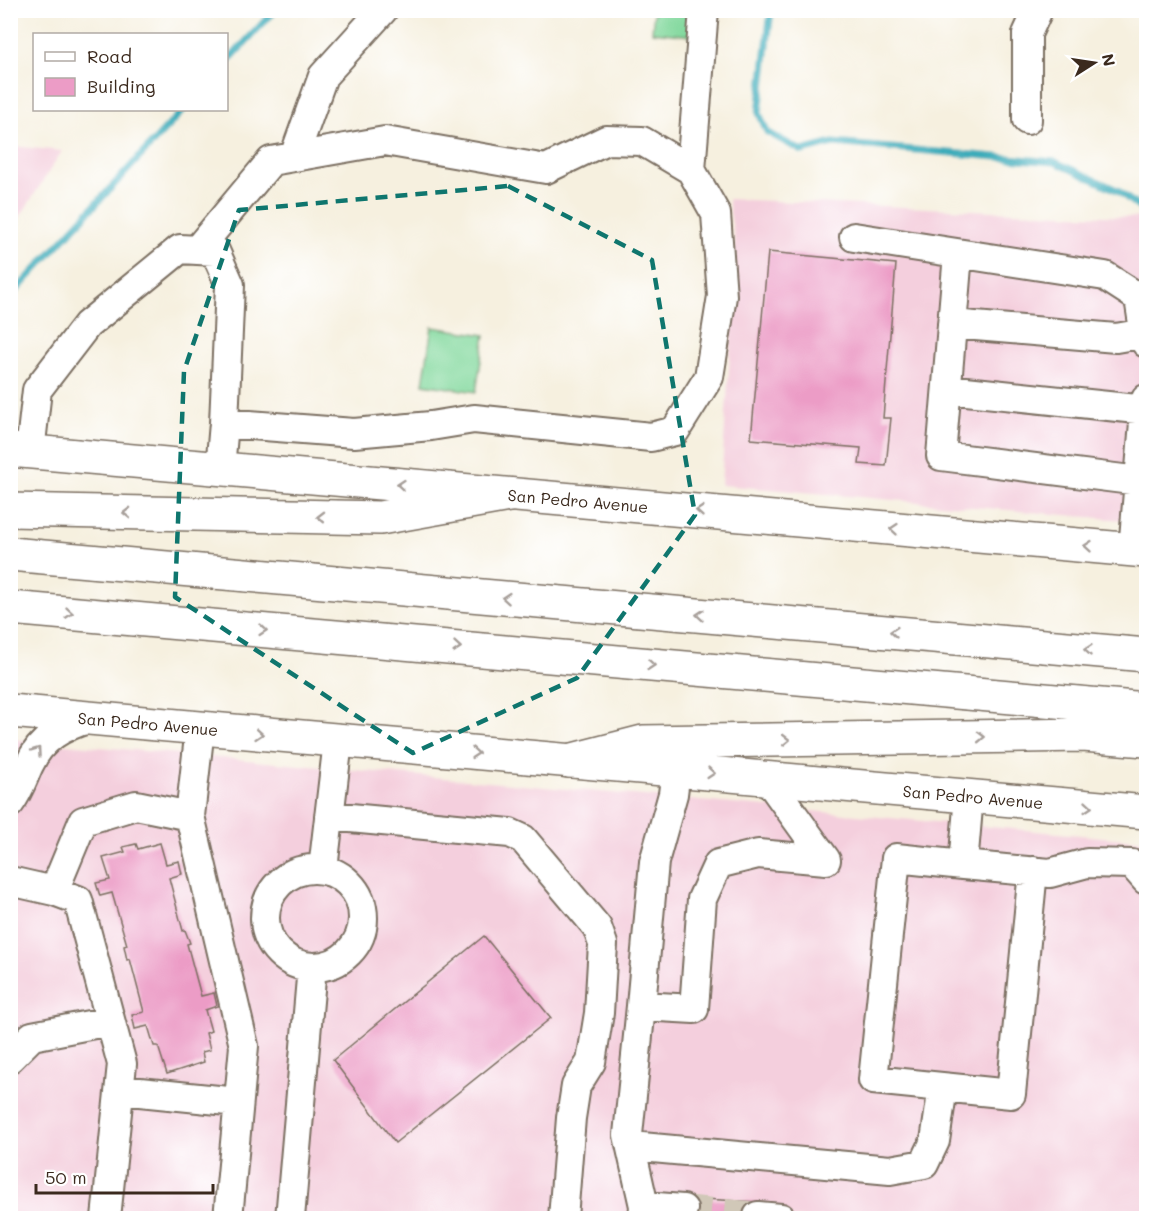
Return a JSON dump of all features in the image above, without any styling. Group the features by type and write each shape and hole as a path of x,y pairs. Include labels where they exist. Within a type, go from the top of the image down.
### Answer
{"main road":[{"name":"San Pedro Avenue","path":"20,451 1140,550"},
{"path":"10,510 380,518 509,495"},
{"path":"10,554 1146,655"},
{"path":"10,608 1146,709"},
{"name":"San Pedro Avenue","path":"10,711 1146,812"},
{"path":"569,761 643,742 1083,735 1146,740"}],"street":[{"path":"294,157 323,76 383,10"},
{"path":"691,170 704,10"},
{"path":"1027,120 1027,34 1038,10"},
{"path":"197,250 271,161 386,141 546,169 606,140 642,141 691,170 716,214 722,296 709,377 675,431 651,437 474,419 431,426 354,433 224,423"},
{"path":"854,237 1105,276 1139,298 1146,338 1116,339 952,324"},
{"path":"20,451 37,390 87,325 180,249 215,251 230,285 220,469"},
{"path":"958,254 941,456 1139,480"},
{"path":"947,389 1146,404 1139,480 1140,550"},
{"path":"10,803 19,791 30,762 44,742 65,727 91,718"},
{"path":"200,728 190,816 244,1046 228,1218"},
{"path":"323,869 338,741"},
{"path":"676,770 673,794 654,862 628,1135 644,1212 683,1209"},
{"path":"641,1006 694,1009 702,899 718,864 758,854 826,860 767,778"},
{"path":"963,865 969,796"},
{"path":"54,891 82,821 136,806 190,816"},
{"path":"329,816 510,833 523,839 597,927 603,944 598,1013 591,1062 576,1086 571,1118 563,1218"},
{"path":"1033,871 1011,1094 873,1080 896,858 963,865 1033,871 1050,873 1087,862 1132,864 1146,880"},
{"path":"307,868 323,869 338,874 350,883 363,910 363,925 359,940 350,952 338,962 323,967 312,967 293,962 280,954 271,941 266,926 266,910 270,895 280,882 293,873 307,868"},
{"path":"10,880 54,891 78,900 122,1064 106,1218"},
{"path":"290,1218 312,967"},
{"path":"10,1058 32,1036 110,1021"},
{"path":"631,1146 890,1170 924,1164 935,1141 943,1087"},
{"path":"120,1090 238,1102"}],"highlighted area":[{"path":"508,186 652,260 695,515 577,678 413,753 175,597 184,371 239,210"}],"shaded area":[{"path":"10,146 62,151 11,231"},
{"path":"728,199 1146,218 1146,522 721,485 734,296 735,243"},
{"path":"10,739 1146,841 1146,1218 11,1218"}],"green space":[{"path":"654,11 695,11 693,36 652,32"},
{"path":"432,327 485,335 476,392 423,384"}],"building":[{"path":"768,252 896,264 883,418 891,418 886,466 859,464 861,448 751,439"},
{"path":"160,843 166,864 179,861 182,874 169,878 183,931 185,930 190,943 187,944 201,996 214,993 217,1006 205,1010 211,1031 206,1033 210,1050 202,1052 204,1062 167,1074 158,1046 154,1046 148,1026 135,1029 132,1015 144,1012 130,959 127,960 124,946 127,945 112,893 100,896 96,883 110,880 103,858 125,852 123,847 136,844 138,849"},
{"path":"484,936 551,1018 395,1143 333,1060"},
{"path":"684,1198 759,1202 758,1218 683,1218"}],"waterway":[{"path":"228,61 275,10"},
{"path":"771,10 759,113 767,132 802,151 833,143 1055,162 1117,190 1146,213"},
{"path":"10,297 182,111"}],"tunnel":[{"path":"683,1209 758,1216"}]}
